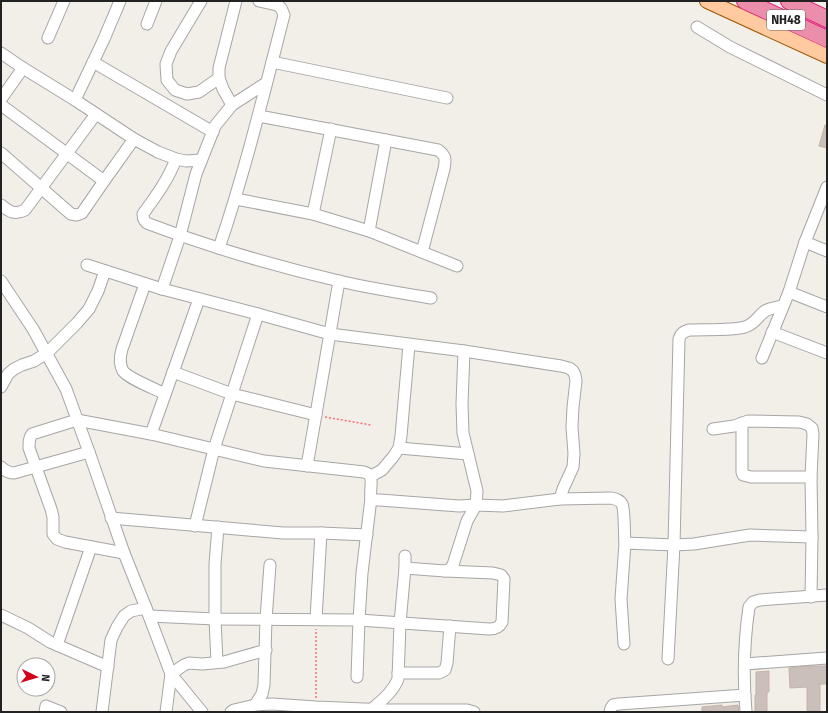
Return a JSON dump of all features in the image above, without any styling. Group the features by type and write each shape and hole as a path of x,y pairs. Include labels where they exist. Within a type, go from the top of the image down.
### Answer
{"highway":[{"name":"NH48","path":"745,1 827,39"},
{"name":"NH48","path":"789,1 827,19"}],"main road":[{"path":"707,1 827,56"}],"street":[{"path":"48,38 64,1"},
{"path":"75,100 120,1"},
{"path":"147,24 156,1"},
{"path":"201,1 171,51 166,64 167,80 175,90 187,94 199,92 219,78"},
{"path":"232,105 219,78 219,68 236,1"},
{"path":"219,248 236,199 284,15 281,8 277,5 259,1"},
{"path":"697,27 730,47 827,95"},
{"path":"1,53 134,139 158,152 186,161 201,160"},
{"path":"93,62 213,132"},
{"path":"272,62 447,98"},
{"path":"1,99 23,68"},
{"path":"162,289 180,236 196,174 215,126 232,105 266,83"},
{"path":"1,105 104,181"},
{"path":"1,205 13,212 19,213 25,210 96,114"},
{"path":"258,116 438,150 444,154 444,169 422,252"},
{"path":"313,214 331,129"},
{"path":"1,153 42,187 71,214 77,215 82,213 134,139"},
{"path":"369,230 386,140"},
{"path":"176,159 164,185 144,214 143,218 145,222 180,236 300,272 339,282 431,298"},
{"path":"762,358 789,292 804,242 827,187"},
{"path":"236,199 313,214 369,230 457,266"},
{"path":"804,242 827,251"},
{"path":"87,264 162,289 330,334 464,351 569,368 573,371 576,381 572,427 574,454 573,467 562,489 560,500"},
{"path":"1,387 8,374 14,369 34,361 47,353 78,323 89,309 98,291 105,271"},
{"path":"1,282 33,329 66,389 111,518 171,674 202,712"},
{"path":"307,466 339,282"},
{"path":"145,284 122,349 120,360 123,371 130,377 165,394"},
{"path":"789,292 827,307"},
{"path":"151,434 199,299"},
{"path":"668,659 674,545 680,334 689,330 732,329 744,327 754,323 765,311 783,306"},
{"path":"195,526 214,449 258,314"},
{"path":"772,332 827,353"},
{"path":"370,476 382,470 399,448 409,345"},
{"path":"445,571 450,569 453,565 467,521 476,505 477,491 464,433 462,404 464,351"},
{"path":"174,372 232,394 316,416"},
{"path":"124,553 65,542 57,539 53,534 52,513 29,448 30,436 32,434 77,420 151,434 264,461 368,473 371,481 371,498 362,573 357,677"},
{"path":"714,430 734,426 748,421 799,422 807,424 812,428 813,434 810,477 812,537 811,597"},
{"path":"742,423 743,475 751,478 810,477"},
{"path":"399,448 468,454"},
{"path":"1,467 10,473 36,468 89,452"},
{"path":"371,498 375,500 458,506 503,506 560,500 600,498 612,498 618,500 622,504 624,510 625,543 621,599 624,644"},
{"path":"111,518 283,533 367,535"},
{"path":"217,662 215,564 218,528"},
{"path":"316,620 321,533"},
{"path":"625,543 674,545 694,544 750,535 812,537"},
{"path":"58,645 91,547"},
{"path":"371,710 396,686 398,679 405,556"},
{"path":"255,705 262,694 264,685 266,619 270,565"},
{"path":"102,712 111,640 124,616 131,612 148,612 216,619 359,620 489,629 499,627 502,622 504,579 501,575 497,573 405,568"},
{"path":"746,712 745,664 749,607 753,602 760,600 827,595"},
{"path":"3,618 28,628 50,642 108,667"},
{"path":"398,672 438,673 445,670 450,626"},
{"path":"166,712 171,674 184,665 189,663 202,664 224,662 266,650"},
{"path":"745,664 827,658"},
{"path":"610,712 613,705 619,704 745,695"},
{"path":"231,712 255,705 272,704 371,710 467,710 474,712"},
{"path":"45,712 46,706 61,712"}],"path":[{"path":"316,416 371,425"},
{"path":"316,620 316,707"}],"building":[{"path":"825,125 827,125 827,148 819,146"},
{"path":"827,666 827,684 820,684 820,711 807,711 807,687 790,688 789,668"},
{"path":"769,671 767,712 755,712 756,672"},
{"path":"722,705 722,707 738,705 739,712 702,712 702,707"}]}
